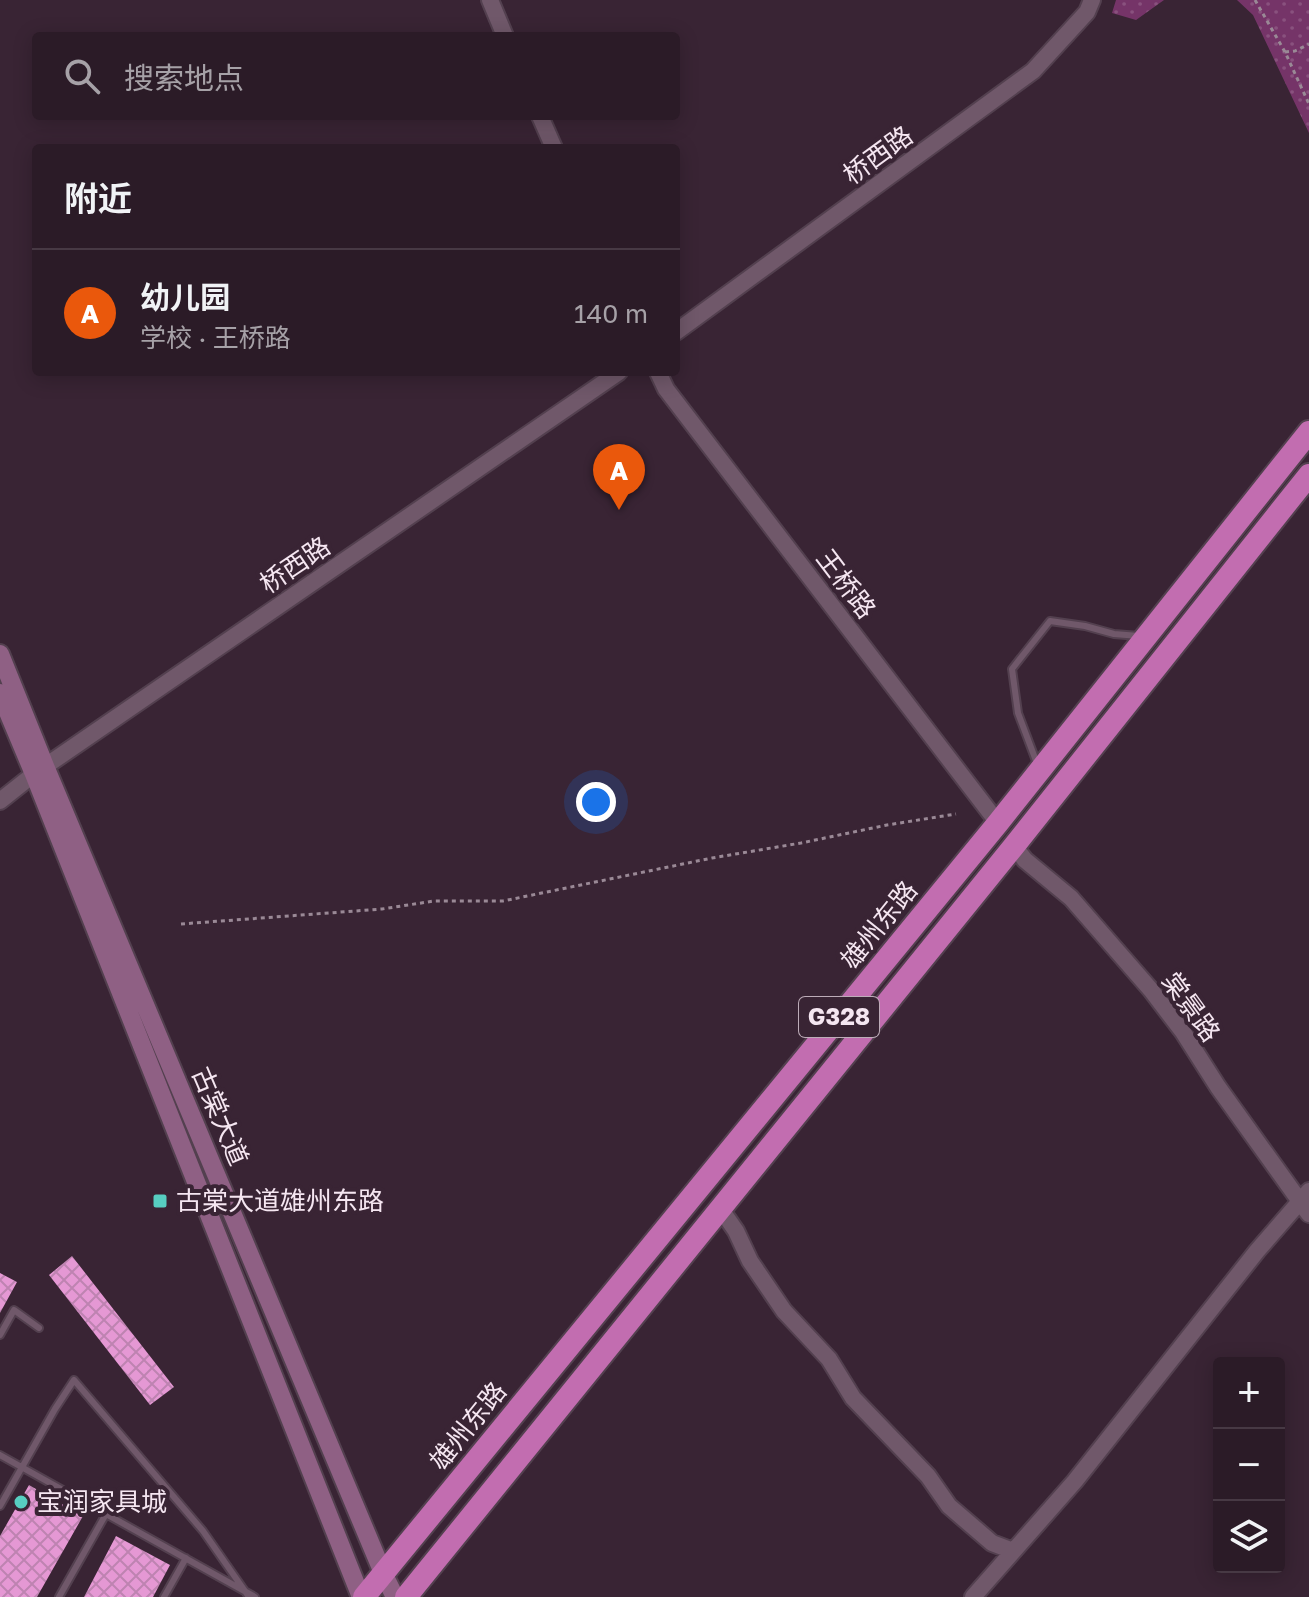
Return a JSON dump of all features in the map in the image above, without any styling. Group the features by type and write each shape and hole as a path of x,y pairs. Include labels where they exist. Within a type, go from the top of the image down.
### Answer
{"highway":[{"name":"雄州东路","path":"363,1597 998,823 1309,432"},
{"name":"G328","path":"406,1597 1014,846 1309,475"}],"main road":[{"name":"古棠大道","path":"0,654 40,770 363,1597"},
{"name":"古棠大道","path":"0,693 40,770 395,1597"}],"street":[{"path":"490,0 503,32"},
{"name":"桥西路","path":"680,329 1033,71 1087,12 1092,0"},
{"path":"542,120 552,144"},
{"name":"桥西路","path":"0,801 40,770 613,376"},
{"name":"王桥路","path":"660,376 666,389 998,823"},
{"name":"棠景路","path":"1014,846 1025,860 1071,898 1151,990 1183,1032 1218,1087 1306,1202"},
{"path":"973,1597 1075,1481 1257,1251 1306,1202"},
{"path":"720,1208 736,1231 750,1261 784,1311 829,1359 853,1398 928,1476 949,1506 992,1543 1013,1551"}],"lane":[{"path":"1040,771 1018,713 1012,669 1040,633 1050,621 1146,637"},
{"path":"0,1335 14,1310 39,1328"},
{"path":"0,1506 74,1380 203,1531 250,1595"},
{"path":"0,1455 250,1595"},
{"path":"59,1597 106,1514"},
{"path":"164,1597 186,1558"}],"path":[{"path":"1255,0 1285,52 1309,104"},
{"path":"1285,52 1309,44"},
{"path":"181,924 382,909 434,901 503,901 712,858 956,814"}],"shaded area":[{"path":"1116,0 1164,0 1136,20 1112,13"},
{"path":"1237,0 1309,0 1309,133 1253,15"}],"building":[{"path":"72,1256 174,1387 150,1405 49,1275"},
{"path":"0,1273 17,1282 0,1313"},
{"path":"29,1485 83,1516 37,1597 0,1597 0,1536"},
{"path":"116,1536 170,1565 153,1597 84,1597"}],"place":[{"name":"幼儿园","path":"619,510"},
{"name":"古棠大道雄州东路","path":"160,1201"},
{"name":"宝润家具城","path":"21,1502"}]}
